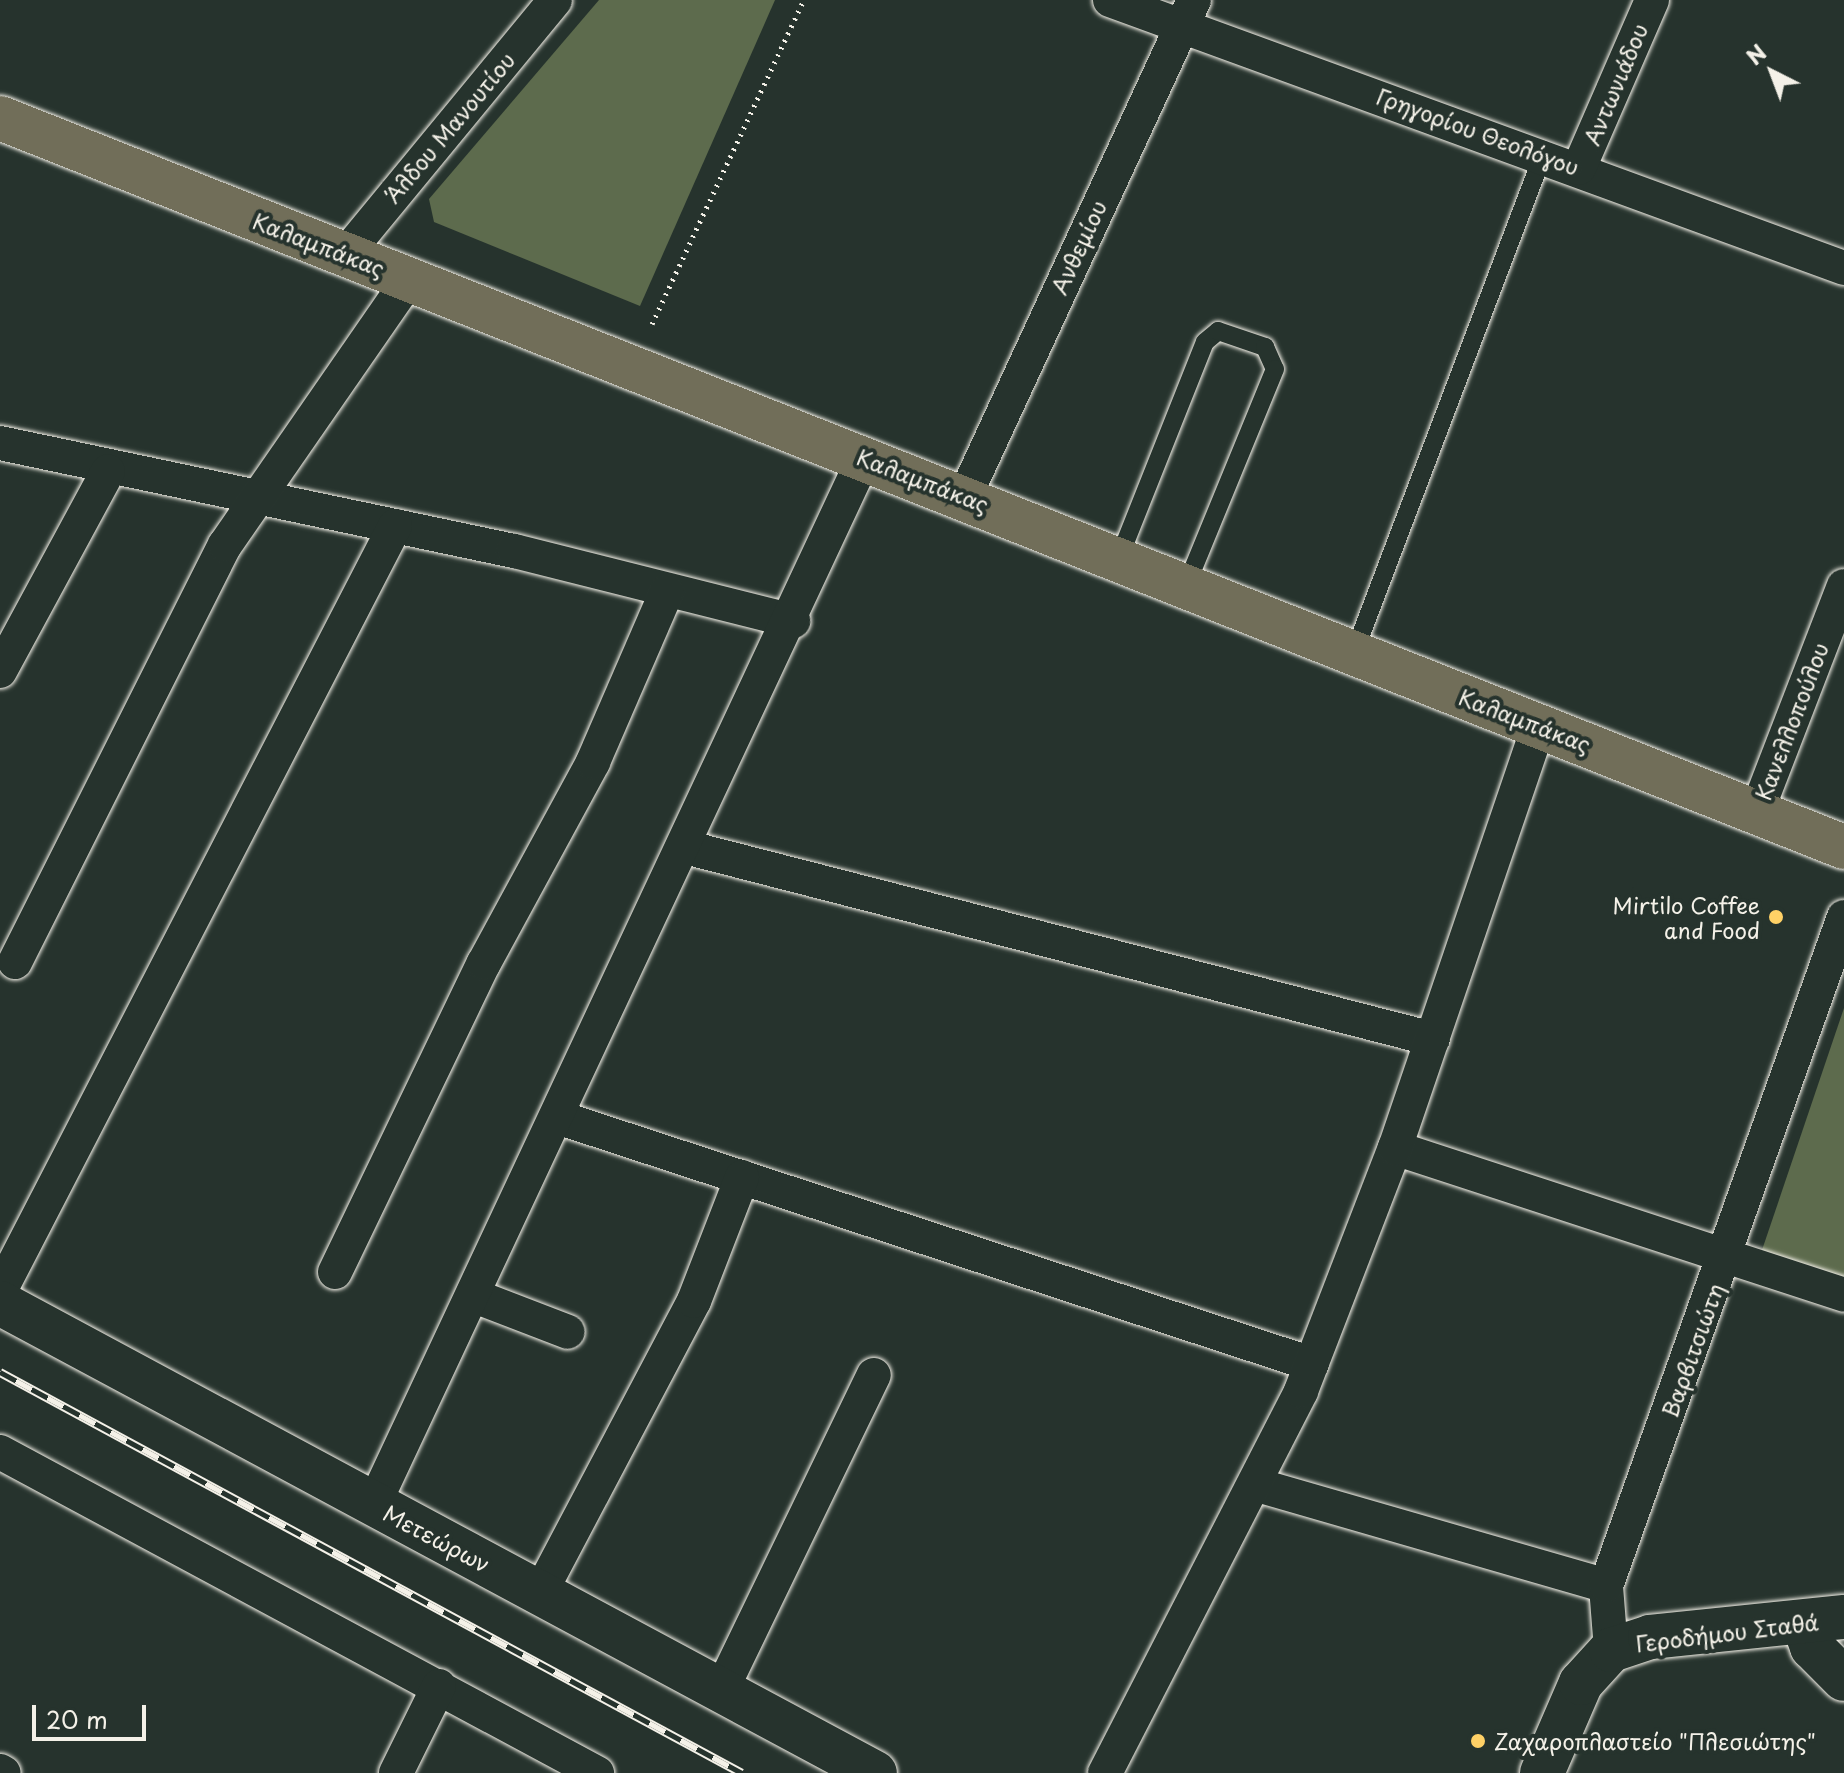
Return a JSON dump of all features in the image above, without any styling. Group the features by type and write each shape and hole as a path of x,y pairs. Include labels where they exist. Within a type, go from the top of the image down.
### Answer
{"main road":[{"name":"Καλαμπάκας","path":"1,120 965,496 1844,847"}],"street":[{"name":"Άλδου Μανουτίου","path":"345,255 555,0"},
{"name":"Γρηγορίου Θεολόγου","path":"1110,0 1187,12 1543,155 1844,268"},
{"name":"Αντωνιάδου","path":"1579,168 1652,0"},
{"name":"Ανθεμίου","path":"965,496 1187,12"},
{"path":"15,962 225,545 409,279"},
{"path":"0,443 108,471 395,526 793,621"},
{"path":"374,1504 477,1297 557,1117 793,621 864,458"},
{"path":"0,671 108,471"},
{"path":"0,1291 395,526"},
{"name":"Κανελλοπούλου","path":"1757,811 1844,586"},
{"path":"335,1272 484,963 593,762 667,591"},
{"path":"1105,1773 1257,1485 1312,1364 1395,1148 1539,726"},
{"path":"685,847 1433,1039"},
{"name":"Βαρβιτσιώτη","path":"1611,1650 1606,1586 1844,917"},
{"path":"557,1117 1312,1364"},
{"path":"1395,1148 1844,1295"},
{"path":"540,1593 694,1301 742,1177"},
{"path":"477,1297 568,1332"},
{"name":"Μετεώρων","path":"0,1303 875,1773"},
{"path":"721,1691 874,1375"},
{"path":"0,1452 597,1773"},
{"path":"1257,1485 1606,1586"},
{"path":"1823,1620 1812,1647 1844,1679"},
{"name":"Γεροδήμου Σταθά","path":"1611,1650 1650,1637 1823,1620"},
{"path":"1542,1773 1581,1683 1611,1650"},
{"path":"396,1773 439,1686"}],"lane":[{"path":"1354,653 1543,155"},
{"path":"1119,558 1205,342 1218,331 1265,347 1275,369 1186,586"}],"path":[{"path":"652,324 804,0"}],"green space":[{"path":"599,0 775,0 640,306 434,222 429,199"},
{"path":"1844,1008 1844,1283 1761,1253"}],"railway":[{"path":"0,1372 742,1773"}],"place":[{"name":"Mirtilo Coffee and Food","path":"1776,917"},
{"name":"Ζαχαροπλαστείο \"Πλεσιώτης\"","path":"1478,1741"}]}
